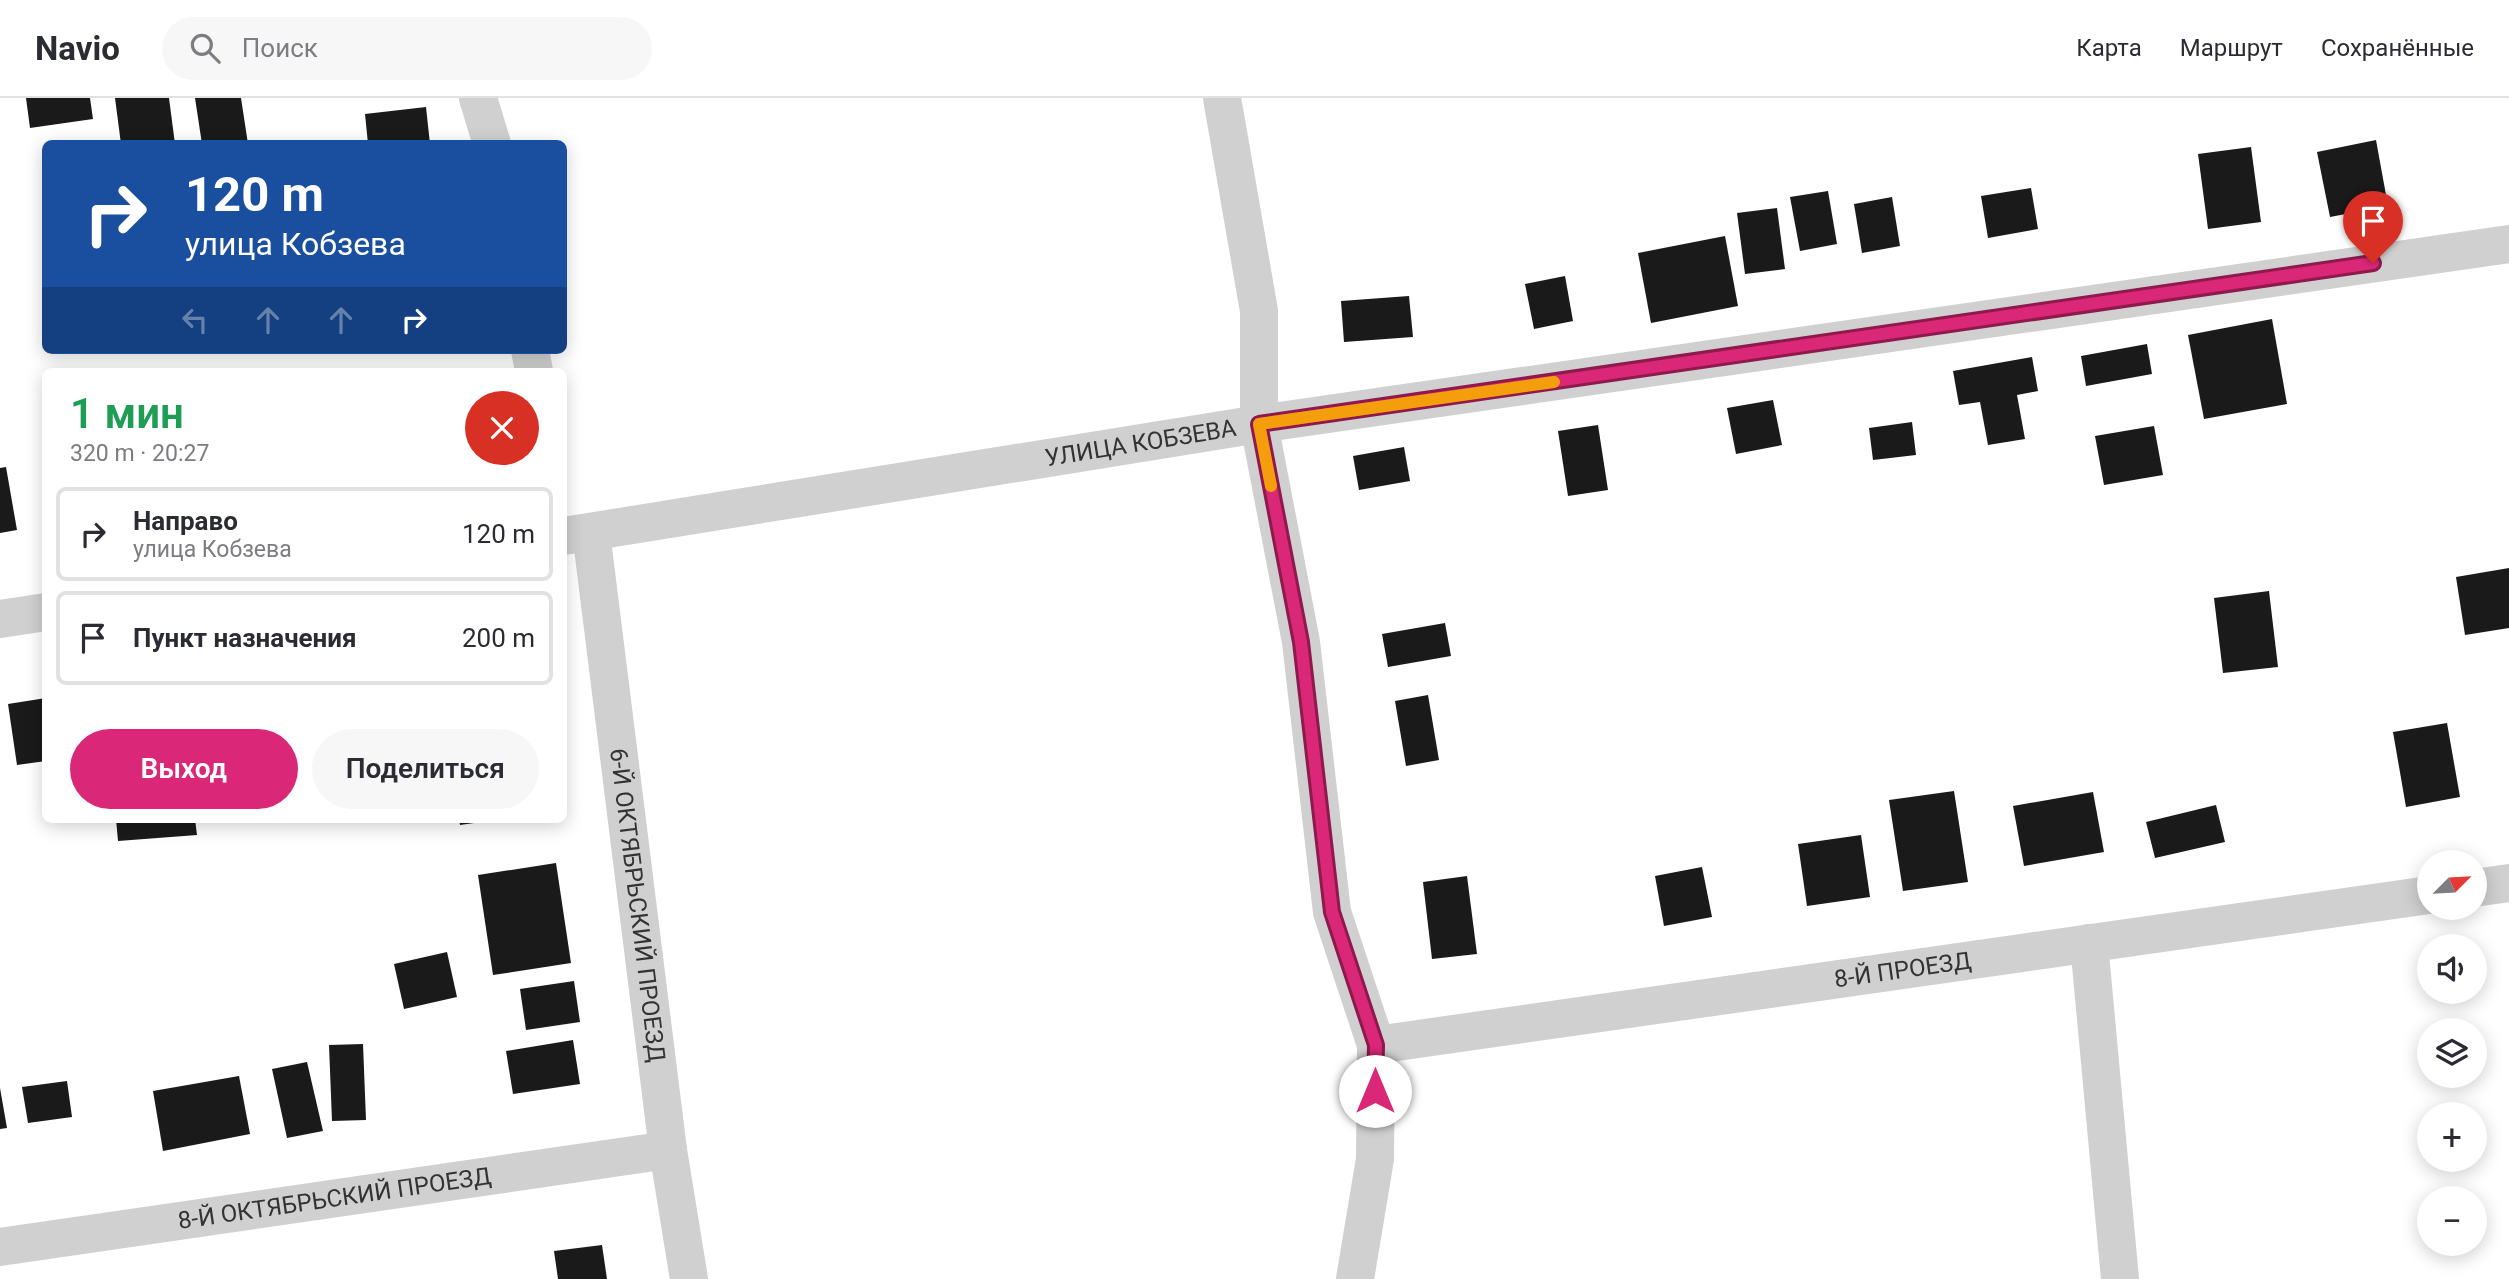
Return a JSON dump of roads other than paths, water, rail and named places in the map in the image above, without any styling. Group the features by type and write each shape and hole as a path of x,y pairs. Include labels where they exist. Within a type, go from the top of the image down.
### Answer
{"street":[{"path":"478,98 491,140"},
{"path":"1222,98 1259,311 1259,424 1301,642 1332,912 1376,1045 1375,1159 1355,1279"},
{"name":"УЛИЦА КОБЗЕВА","path":"577,534 1259,424 2509,244"},
{"name":"6-Й ОКТЯБРЬСКИЙ ПРОЕЗД","path":"577,534 689,1279"},
{"path":"0,619 42,613"},
{"path":"2487,886 2509,883"},
{"name":"8-Й ПРОЕЗД","path":"1376,1045 2417,897"},
{"path":"2089,943 2120,1279"},
{"name":"8-Й ОКТЯБРЬСКИЙ ПРОЕЗД","path":"0,1247 668,1150"}]}
